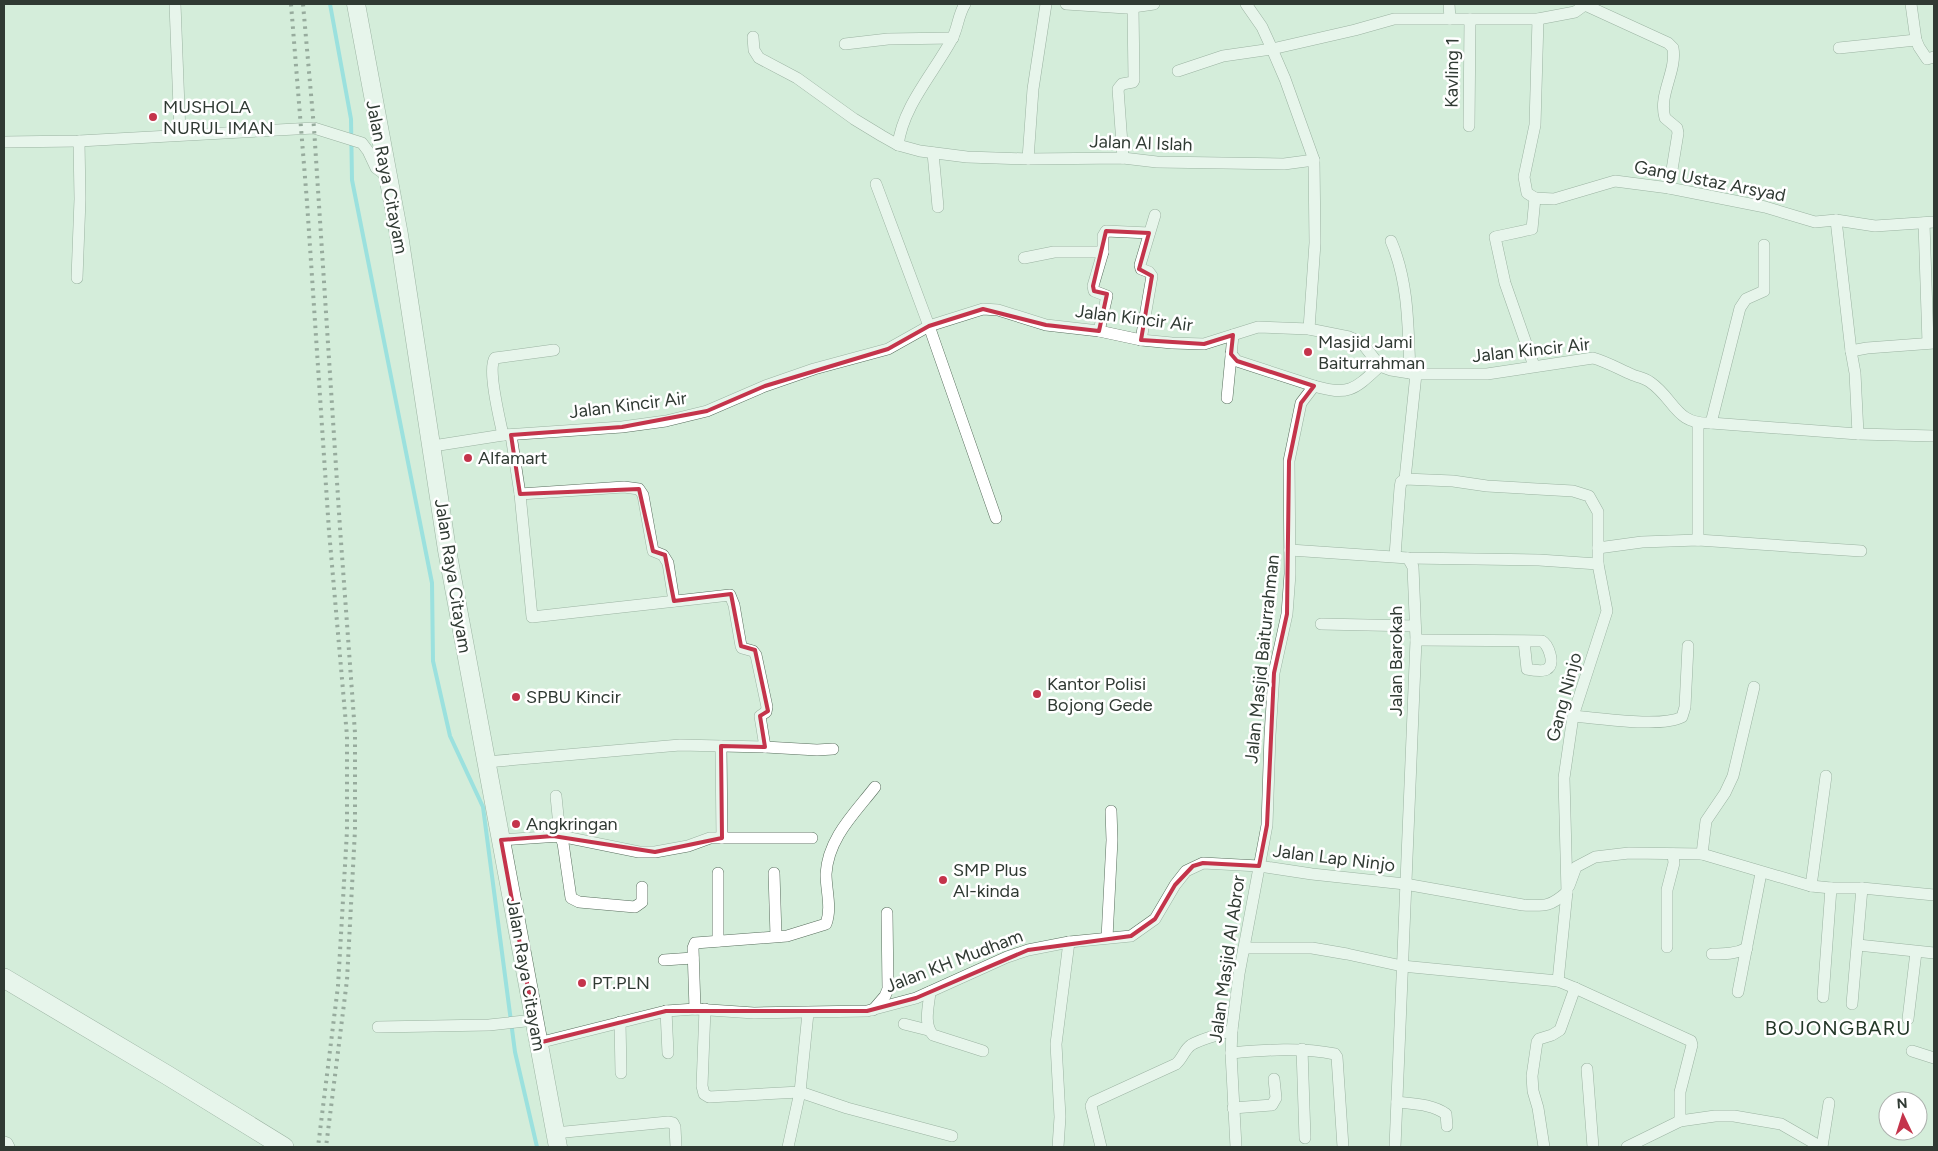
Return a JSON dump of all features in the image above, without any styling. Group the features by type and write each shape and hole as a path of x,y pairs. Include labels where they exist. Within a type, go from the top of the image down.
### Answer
{"highway":[{"path":"4,978 284,1147"}],"main road":[{"name":"Jalan Raya Citayam","path":"356,4 399,235 433,446 447,550 501,840 527,1021 538,1043 556,1140"}],"street":[{"path":"175,4 180,134"},
{"path":"753,37 754,50 759,58 797,78 854,119 898,145 900,132 912,105 953,38 961,10 965,4"},
{"path":"1028,160 1034,89 1046,4"},
{"path":"1066,4 1134,8 1154,4"},
{"path":"1246,4 1262,27 1272,49 1285,79 1314,160 1314,243 1309,329"},
{"path":"1450,4 1450,19"},
{"path":"1178,71 1223,56 1272,49 1394,19 1538,19 1575,12 1586,4 1607,8 1668,43 1673,48 1674,55 1663,99 1665,118 1677,128 1678,133 1669,188"},
{"path":"1911,4 1916,40 1924,57 1934,57"},
{"path":"1123,158 1118,89 1122,84 1133,82 1134,80 1134,8"},
{"name":"Kavling 1","path":"1469,126 1470,19"},
{"path":"1534,366 1506,283 1495,237 1532,229 1535,198 1527,193 1524,177 1535,125 1538,19"},
{"path":"845,44 888,39 953,38"},
{"path":"1839,48 1916,40"},
{"path":"4,142 79,141 314,128 362,143 376,168 387,176"},
{"path":"77,278 80,199 79,141"},
{"name":"Jalan Al Islah","path":"898,145 933,153 967,157 1028,160 1123,158 1157,162 1284,164 1314,160"},
{"path":"933,153 938,208"},
{"name":"Gang Ustaz Arsyad","path":"1535,198 1554,199 1615,181 1669,188 1765,207 1815,222 1836,220 1875,226 1929,222"},
{"path":"876,184 929,326 996,518"},
{"path":"1142,340 1152,276 1150,272 1141,269 1140,264 1154,214"},
{"path":"1836,220 1855,373 1858,434"},
{"path":"1851,351 1931,343 1929,222"},
{"path":"1099,331 1107,296 1094,291 1092,286 1103,252 1106,231 1149,233"},
{"path":"1391,241 1398,260 1407,298 1413,374 1405,479 1401,482 1400,488 1395,556"},
{"path":"1711,423 1740,308 1746,300 1764,291 1766,286 1764,245"},
{"path":"1024,258 1054,252 1103,252"},
{"name":"Jalan Kincir Air","path":"433,446 507,435 622,427 666,421 706,412 765,386 814,369 888,349 929,326 983,308 998,310 1046,325 1099,331 1142,340 1172,343 1204,344 1258,327 1309,329 1348,337 1362,343 1380,366 1413,374 1487,374 1593,358 1649,380 1662,391 1680,414 1698,424"},
{"path":"1227,398 1233,335"},
{"path":"554,350 495,358 492,362 492,373 520,494 532,616 730,595 741,646 752,650 756,655 767,707 766,712 760,716 765,747"},
{"path":"1231,354 1237,361 1332,391 1347,391 1362,383 1380,366"},
{"name":"Jalan Masjid Baiturrahman","path":"1259,866 1267,825 1274,673 1287,614 1290,550 1289,461 1301,403 1314,386"},
{"path":"1698,540 1698,424 1711,423 1858,434 1934,436"},
{"name":"Gang Ninjo","path":"1405,479 1573,491 1589,496 1598,512 1598,564 1606,611 1573,716 1564,778 1567,892"},
{"path":"520,494 624,487 639,489 642,495 653,551 663,555 668,563 674,602"},
{"path":"1598,548 1642,542 1698,540 1861,551"},
{"path":"1290,550 1408,558 1540,560 1598,564"},
{"name":"Jalan Barokah","path":"1395,1147 1416,640 1414,626 1414,568 1408,558"},
{"path":"1321,624 1414,626"},
{"path":"1416,640 1524,641"},
{"path":"1573,716 1640,722 1676,720 1682,717 1685,707 1688,646"},
{"path":"1702,854 1706,821 1725,793 1733,776 1754,687"},
{"path":"486,762 680,745 833,749"},
{"path":"721,746 722,838"},
{"path":"1811,886 1826,776"},
{"path":"875,787 836,838 828,857 826,874 829,908 826,924 787,936 695,943 693,946 700,1009 702,1086 704,1094 709,1097 800,1092 847,1108 952,1136"},
{"path":"556,796 560,836 563,843 571,898 579,902 635,907 642,902 642,887"},
{"path":"1107,938 1112,840 1111,812"},
{"path":"501,840 560,836 639,852 654,852 688,846 710,838 812,838"},
{"path":"1558,981 1567,892 1571,878 1576,867 1596,857 1629,852 1702,854 1811,886 1862,888 1934,895"},
{"path":"1667,947 1667,890 1674,863 1672,854"},
{"name":"Jalan KH Mudham","path":"808,1013 870,1010 916,998 1007,957 1028,950 1069,942 1131,936 1144,929 1155,919 1175,885 1186,871 1194,866 1203,863 1259,866"},
{"name":"Jalan Lap Ninjo","path":"1259,866 1405,884 1523,905 1542,906 1554,903 1567,892"},
{"name":"Jalan Masjid Al Abror","path":"1236,1147 1231,1053 1232,1030 1259,866"},
{"path":"1738,992 1761,872"},
{"path":"718,873 718,941"},
{"path":"774,873 776,936"},
{"path":"1823,997 1831,888"},
{"path":"1852,1004 1862,888"},
{"path":"870,1010 885,996 888,989 887,913"},
{"path":"1058,1147 1060,1117 1056,1044 1069,942"},
{"path":"1858,945 1934,953"},
{"path":"1244,948 1312,948 1402,966 1558,981 1691,1041 1692,1045 1680,1092 1680,1121"},
{"path":"1712,954 1740,952 1747,948"},
{"path":"1908,1019 1916,952"},
{"path":"664,960 693,958"},
{"path":"1544,1147 1538,1108 1532,1091 1532,1076 1537,1042 1539,1039 1552,1036 1560,1030 1574,988"},
{"path":"928,1030 930,992"},
{"path":"538,1043 666,1011 700,1009 754,1013 808,1013 800,1092 788,1147"},
{"path":"666,1011 668,1053"},
{"path":"378,1027 489,1025 527,1021"},
{"path":"620,1022 621,1073"},
{"path":"904,1024 928,1030 933,1035 983,1051"},
{"path":"1101,1147 1091,1106 1097,1099 1176,1064 1183,1058 1187,1049 1192,1044 1232,1030"},
{"path":"1231,1053 1302,1049 1335,1054 1337,1057 1342,1147"},
{"path":"1302,1049 1305,1138"},
{"path":"1912,1051 1934,1058"},
{"path":"1588,1070 1593,1147"},
{"path":"1233,1108 1272,1105 1276,1098 1274,1079"},
{"path":"1397,1102 1439,1109 1446,1114 1446,1126"},
{"path":"1628,1147 1680,1121 1715,1116 1756,1118 1781,1124 1821,1147 1829,1103"},
{"path":"556,1140 668,1122 673,1123 675,1128 676,1147"},
{"path":"4,1142 8,1143 9,1147"}],"highlighted area":[{"path":"1106,231 1149,233 1139,269 1152,276 1141,340 1204,344 1233,335 1231,354 1237,361 1314,386 1301,403 1289,461 1287,614 1274,673 1267,825 1259,866 1203,863 1193,866 1175,885 1155,919 1131,936 1028,950 916,998 867,1011 666,1011 538,1043 501,840 553,836 655,852 722,838 721,746 765,747 760,716 768,711 755,650 741,646 731,594 674,601 665,555 653,551 639,489 520,494 511,435 622,427 707,411 765,386 888,349 929,326 983,309 1046,325 1099,331 1107,294 1094,291 1093,286"}],"waterway":[{"path":"330,4 351,119 352,180 432,583 433,661 450,736 483,807 515,1052 537,1147"}],"railway":[{"path":"291,4 307,202 329,531 347,736 347,831 338,986 318,1147"},
{"path":"303,4 314,128 355,733 355,830 347,980 326,1147"}],"place":[{"name":"MUSHOLA NURUL IMAN","path":"153,117"},
{"name":"Masjid Jami Baiturrahman","path":"1308,352"},
{"name":"Alfamart","path":"468,458"},
{"name":"Kantor Polisi Bojong Gede","path":"1037,694"},
{"name":"SPBU Kincir","path":"516,697"},
{"name":"Angkringan","path":"516,824"},
{"name":"SMP Plus Al-kinda","path":"943,880"},
{"name":"PT.PLN","path":"582,983"}],"district":[{"name":"BOJONGBARU","path":"1838,1028"}]}
